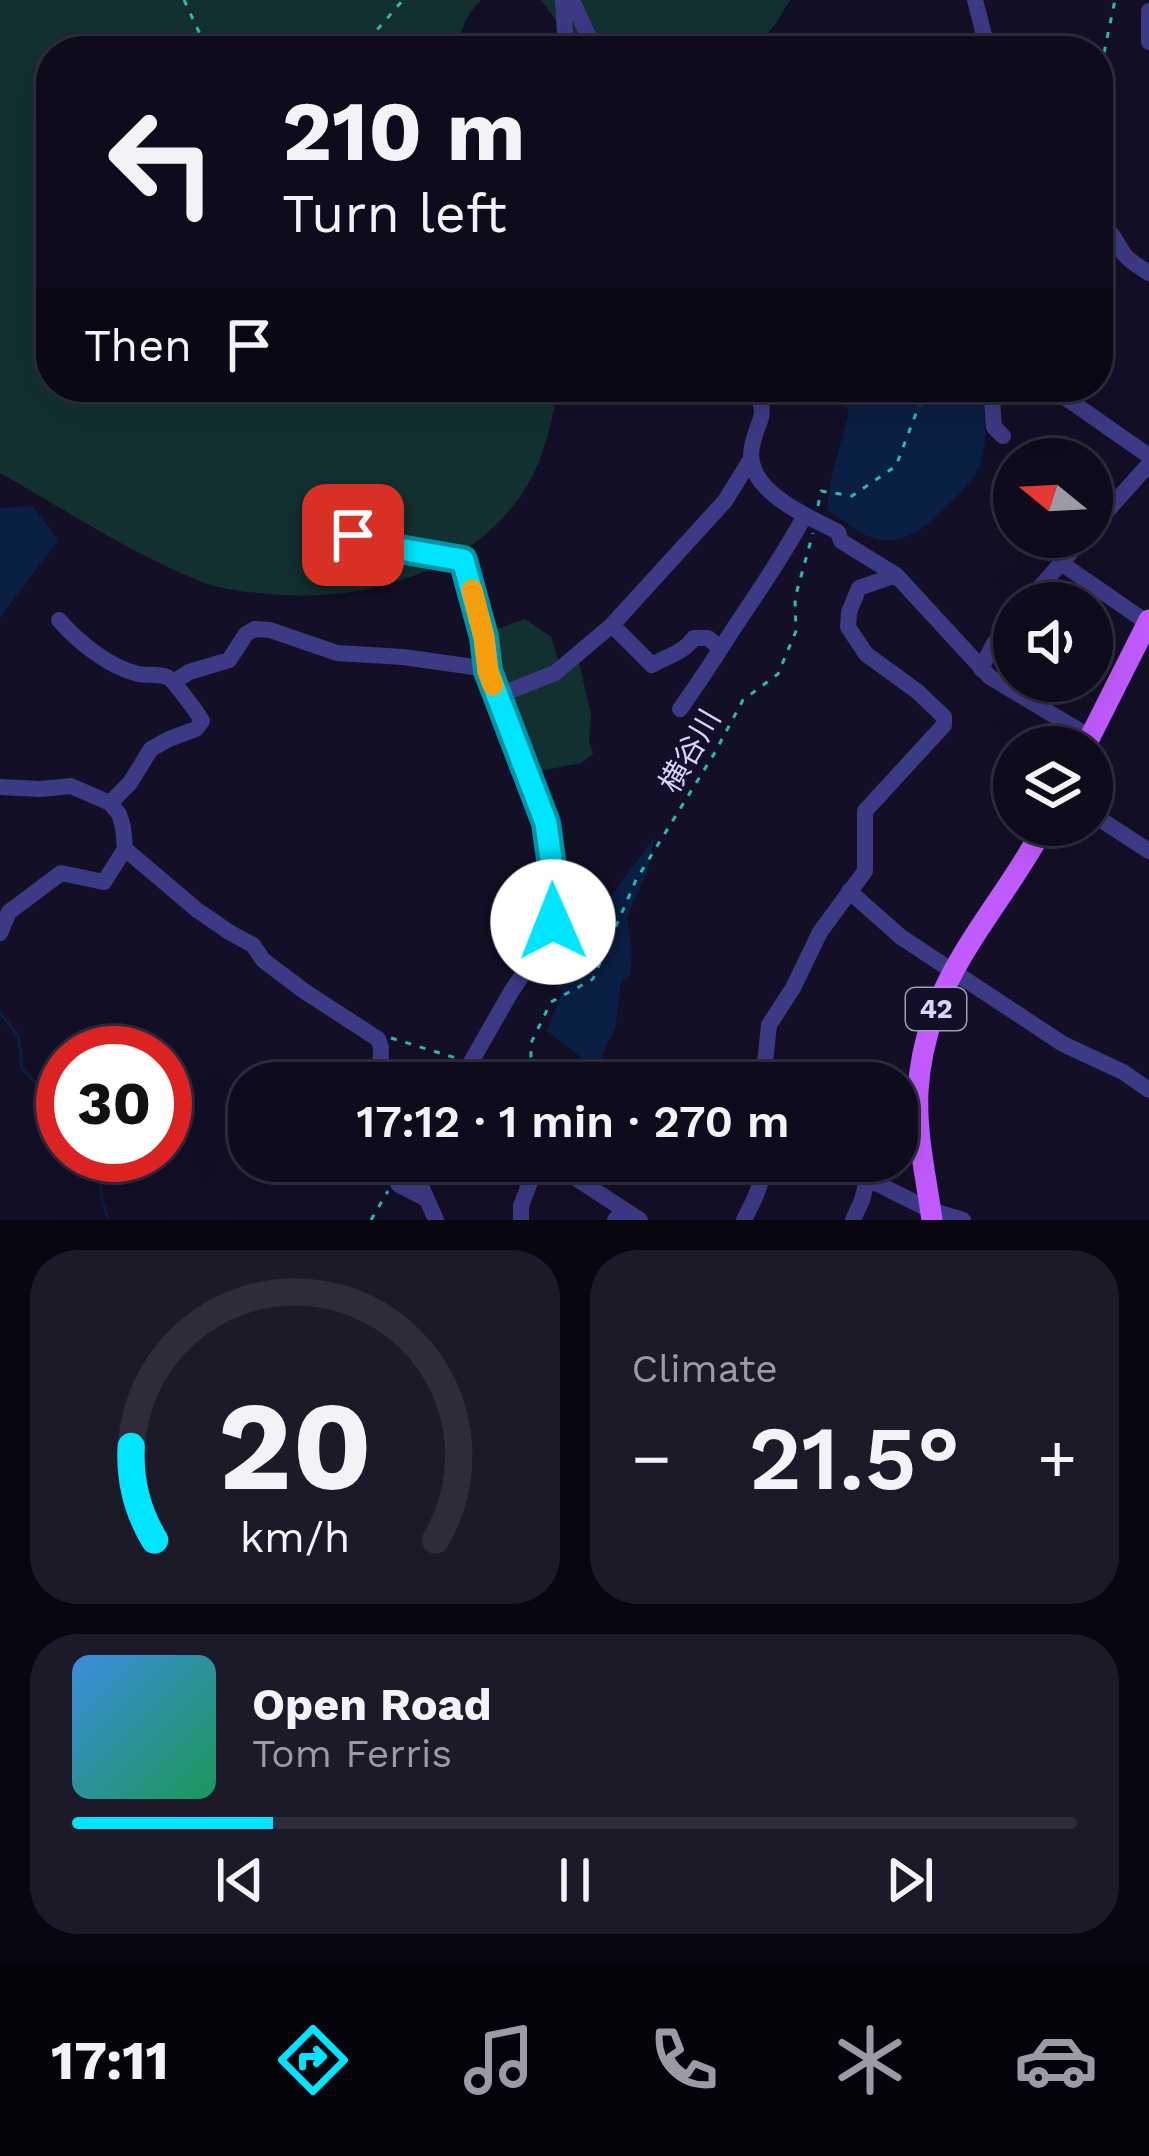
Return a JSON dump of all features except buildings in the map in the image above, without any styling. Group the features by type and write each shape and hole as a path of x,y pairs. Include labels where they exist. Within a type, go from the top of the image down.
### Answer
{"main road":[{"path":"1096,726 1148,622"},
{"name":"42","path":"931,1215 919,1130 919,1090 931,1021 953,970 1032,846"}],"street":[{"path":"567,36 568,0"},
{"path":"568,0 587,36"},
{"path":"976,0 984,36"},
{"path":"1149,11 1149,42"},
{"path":"1113,234 1125,257 1149,273"},
{"path":"497,696 555,673 612,625 724,501 751,459 752,442 763,421 762,402"},
{"path":"992,402 994,427 1003,436"},
{"path":"1070,402 1149,460 1113,503"},
{"path":"751,459 773,497 838,532 841,541 896,575 981,669 1064,726"},
{"path":"680,709 810,518"},
{"path":"353,535 388,547 463,560 488,669 546,823 557,903 545,941 471,1062"},
{"path":"1044,582 1065,558"},
{"path":"1061,563 1148,622"},
{"path":"765,1062 769,1025 820,932 866,871 866,811 944,724 944,717 919,692 866,654 848,627 859,588 896,575"},
{"path":"59,620 74,638 115,664 175,682 202,721 196,729 151,749 130,783 110,803"},
{"path":"612,625 652,665 682,651 694,638 708,638 721,648"},
{"path":"175,682 229,660 246,634 255,629 337,653 488,669"},
{"path":"981,669 993,645"},
{"path":"0,787 71,786 110,803 124,827 125,849 104,882 61,873 9,912 0,933"},
{"path":"1113,828 1149,851"},
{"path":"125,849 197,910 254,945 263,960 304,991 377,1039 381,1062"},
{"path":"849,891 901,938 1064,1044 1147,1085"},
{"path":"398,1182 426,1199"},
{"path":"419,1182 436,1220"},
{"path":"521,1220 530,1182"},
{"path":"580,1182 619,1215 640,1220"},
{"path":"744,1220 757,1182"},
{"path":"853,1220 866,1182"},
{"path":"887,1182 931,1215 963,1220"}],"path":[{"path":"184,0 201,36"},
{"path":"371,36 403,0"},
{"path":"1107,36 1114,0"},
{"path":"810,518 821,491 852,496 896,466 920,402"},
{"name":"横谷川","path":"536,1062 531,1042 551,1002 593,979 635,880 743,700 778,674 796,632 795,598 810,518"},
{"path":"392,1046 390,1038 455,1062"}],"green space":[{"path":"0,0 481,0 461,36 36,36 36,402 555,402 533,475 488,533 426,571 391,583 319,595 242,591 202,582 150,558 0,473"},
{"path":"541,0 790,0 765,36 567,36"},
{"path":"525,619 551,637 562,673 579,663 591,714 593,754 581,763 530,773 501,698 486,633"}],"water":[{"path":"839,402 983,402 981,462 962,492 912,534 875,539 827,509 849,411"},
{"path":"33,506 58,541 0,618 0,508"},
{"path":"655,836 647,872 627,917 630,975 621,983 615,1029 599,1062 587,1062 547,1031 563,991 555,988 571,971 586,936 578,930 592,923"}],"waterway":[{"path":"0,1013 19,1037 22,1069 36,1083"},
{"path":"101,1182 108,1220"}],"slow traffic":[{"path":"472,590 493,685"}],"route":[{"path":"353,535 388,547 463,560 488,671 546,823 557,903 553,922"}]}
